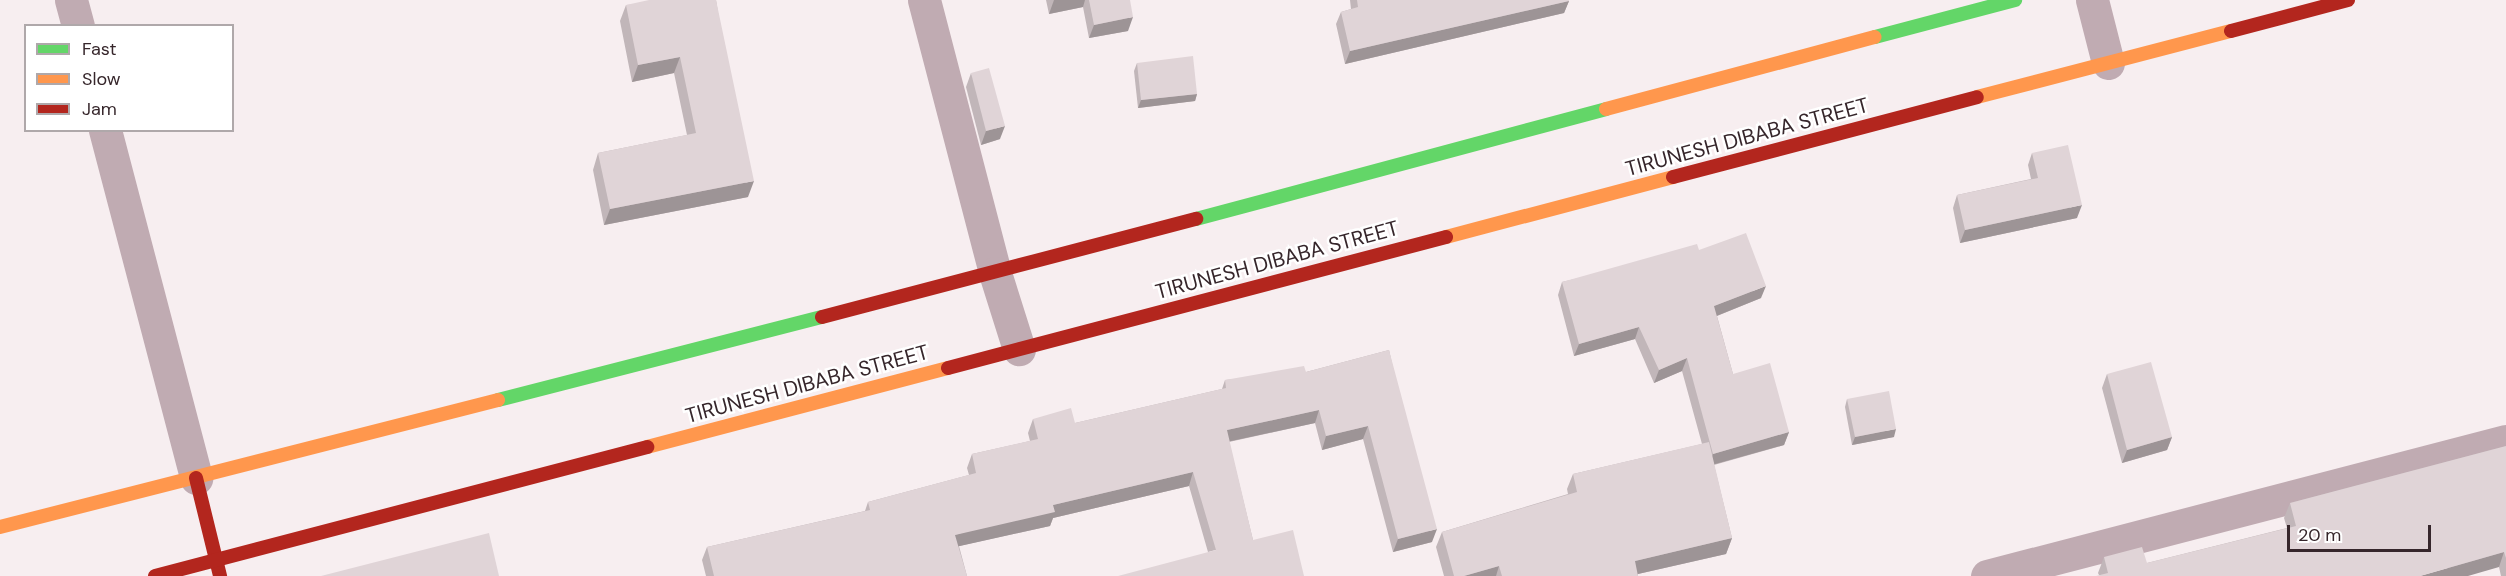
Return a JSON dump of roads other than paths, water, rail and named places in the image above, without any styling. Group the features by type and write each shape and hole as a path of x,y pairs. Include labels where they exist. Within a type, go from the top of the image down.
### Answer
{"street":[{"path":"71,0 77,24"},
{"path":"924,0 995,273 1019,350"},
{"path":"0,527 995,273 2015,0"},
{"path":"2092,0 2108,63"},
{"name":"TIRUNESH DIBABA STREET","path":"155,576 2348,0"},
{"path":"106,132 220,576"},
{"path":"1988,576 2506,441"}]}
